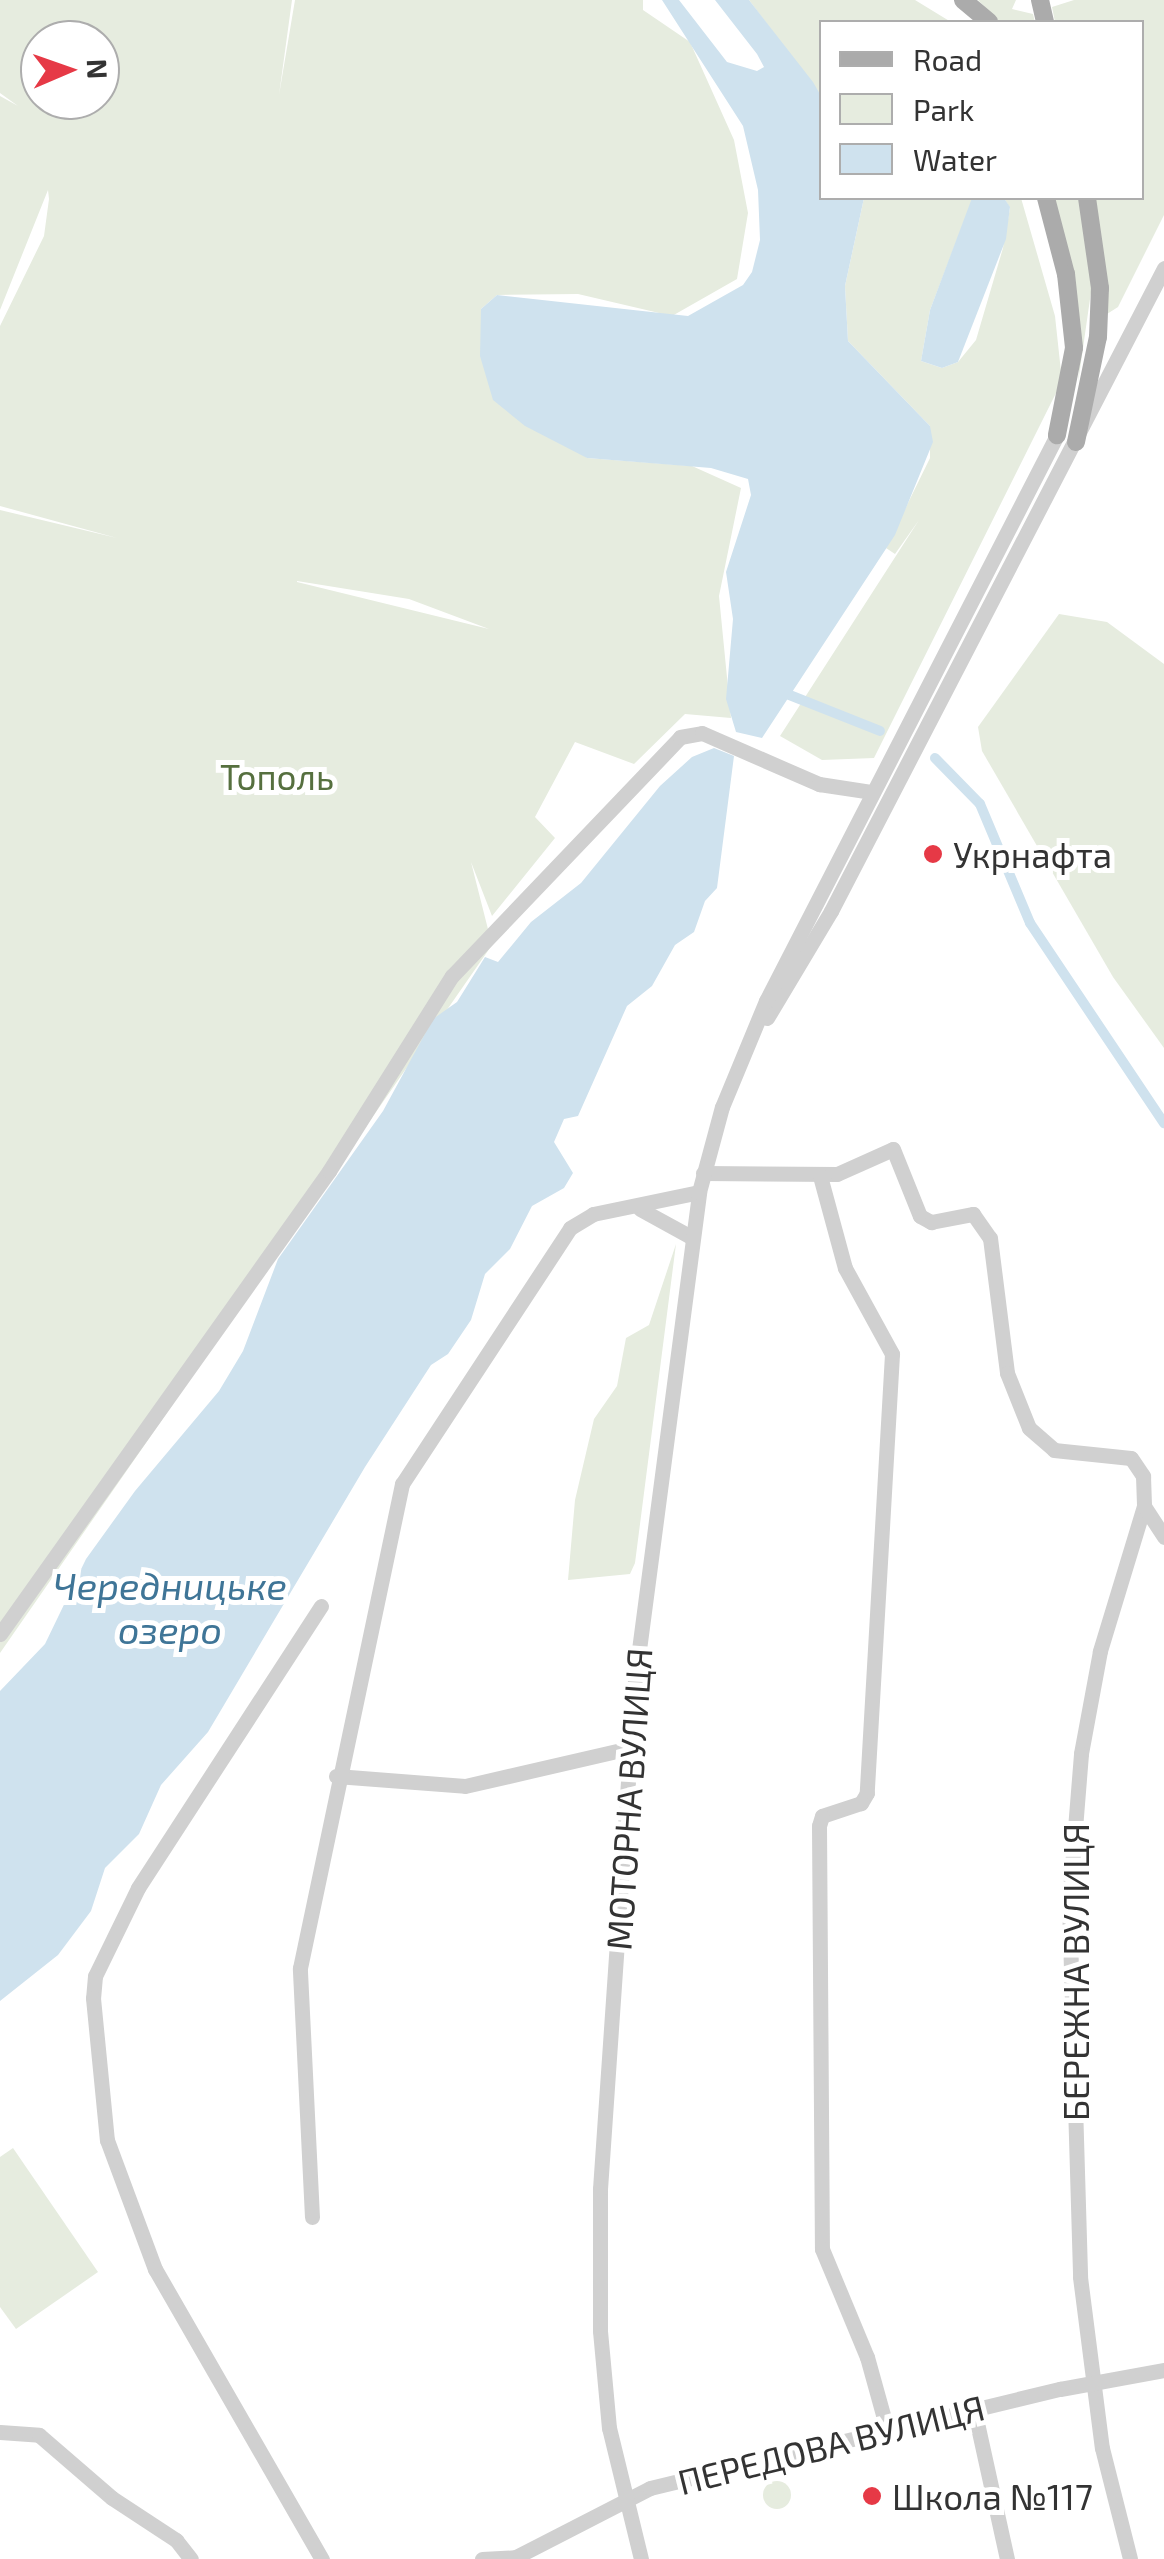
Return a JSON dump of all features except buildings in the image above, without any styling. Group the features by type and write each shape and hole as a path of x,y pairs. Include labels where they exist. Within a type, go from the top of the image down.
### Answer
{"main road":[{"path":"963,0 987,20"},
{"path":"1047,200 1066,274 1074,348 1057,434"},
{"path":"1076,442 1098,337 1099,273 1087,200"},
{"path":"1057,434 1082,389 1098,337"}],"street":[{"path":"748,1047 831,911 1164,268"},
{"path":"748,1047 872,792 1057,434"},
{"path":"976,590 993,599"},
{"path":"0,1634 329,1170 452,976 680,737 702,733 819,784 872,792"},
{"name":"МОТОРНА ВУЛИЦЯ","path":"641,2559 623,2497 610,2428 598,2260 629,1748 699,1192 748,1047"},
{"name":"БЕРЕЖНА ВУЛИЦЯ","path":"704,1173 820,1176 854,1169 888,1146 903,1160 924,1219 976,1216 997,1264 1007,1373 1022,1419 1054,1450 1130,1458 1142,1476 1144,1506 1100,1651 1087,1720 1068,1902 1075,2189 1091,2383 1130,2559"},
{"path":"820,1176 846,1268 892,1354 867,1793 862,1802 822,1816 820,1826 822,2249 867,2358 887,2429"},
{"path":"312,2217 300,1968 336,1776 366,1663 388,1529 414,1460 570,1228 593,1214 640,1209 668,1196 699,1192"},
{"path":"640,1209 692,1238"},
{"path":"1132,1554 1163,1536 1144,1506"},
{"path":"321,1606 138,1888 94,1976 93,1998 107,2140 155,2269 322,2559"},
{"path":"336,1776 465,1786 629,1748"},
{"name":"ПЕРЕДОВА ВУЛИЦЯ","path":"513,2558 623,2497 887,2429 1164,2370"},
{"path":"974,2409 1007,2559"},
{"path":"0,2432 39,2435 112,2498 176,2540 192,2559"},
{"path":"482,2559 513,2558"}],"green space":[{"name":"Тополь","path":"0,0 292,0 279,95 295,0 643,0 643,10 690,42 734,140 748,213 737,279 672,316 578,294 497,295 481,309 587,458 692,466 741,488 719,596 731,718 685,714 634,764 575,742 535,817 555,838 492,916 471,862 492,945 0,1653 0,510 117,538 0,506 0,326 44,236 49,199 48,190 0,310 0,96 18,106 0,93","holes":["297,581 409,599 489,629"]},
{"path":"749,0 915,0 948,20 819,20 819,93"},
{"path":"978,0 1016,0 1012,9 1033,14 1034,20 997,20"},
{"path":"1074,0 1164,0 1164,215 1118,307 1107,314 1095,200 1144,200 1144,20 1055,20 1052,7"},
{"path":"864,200 972,200 930,310 921,361 942,368 958,362 976,340 1003,248 1010,208 1005,200 1022,200 1055,316 1062,381 874,758 822,760 780,736 919,520 895,554 886,548 930,458 930,426 848,341 845,286"},
{"path":"1053,200 1080,200 1092,285 1078,383 1080,351"},
{"path":"1059,614 1107,622 1164,664 1164,1048 1113,977 982,751 978,727"},
{"path":"676,1244 635,1563 630,1574 568,1580 575,1500 594,1419 617,1386 626,1338 649,1325"},
{"path":"13,2148 98,2272 16,2329 0,2307 0,2157"},
{"path":"777,2481 787,2485 791,2495 787,2505 777,2509 767,2505 763,2495 767,2485"}],"water":[{"path":"662,0 679,0 727,62 757,71 764,67 757,54 715,0 749,0 813,82 819,92 819,200 864,200 845,286 848,341 930,426 933,442 895,535 762,738 736,732 726,699 733,619 726,572 751,495 748,479 711,468 587,458 525,426 493,400 480,356 481,309 497,295 688,316 743,285 752,272 760,240 758,190 743,126"},
{"path":"971,200 1005,200 1010,207 1006,239 958,362 942,368 921,361 930,310"},
{"name":"Чередницьке озеро","path":"714,748 734,756 717,888 705,901 694,932 675,945 652,986 627,1006 578,1116 564,1119 554,1142 573,1173 564,1188 532,1206 510,1249 485,1274 471,1320 448,1354 431,1365 365,1467 208,1732 161,1785 139,1834 105,1868 91,1911 58,1955 0,2001 0,1691 45,1644 86,1559 135,1491 219,1391 243,1351 278,1259 383,1111 433,1019 457,1002 485,957 498,962 531,922 581,883 660,786 692,757"}],"waterway":[{"path":"787,694 880,731"},
{"path":"935,758 980,804 1030,923 1164,1123"}],"place":[{"name":"Укрнафта","path":"933,854"},
{"name":"Школа №117","path":"872,2496"}]}
